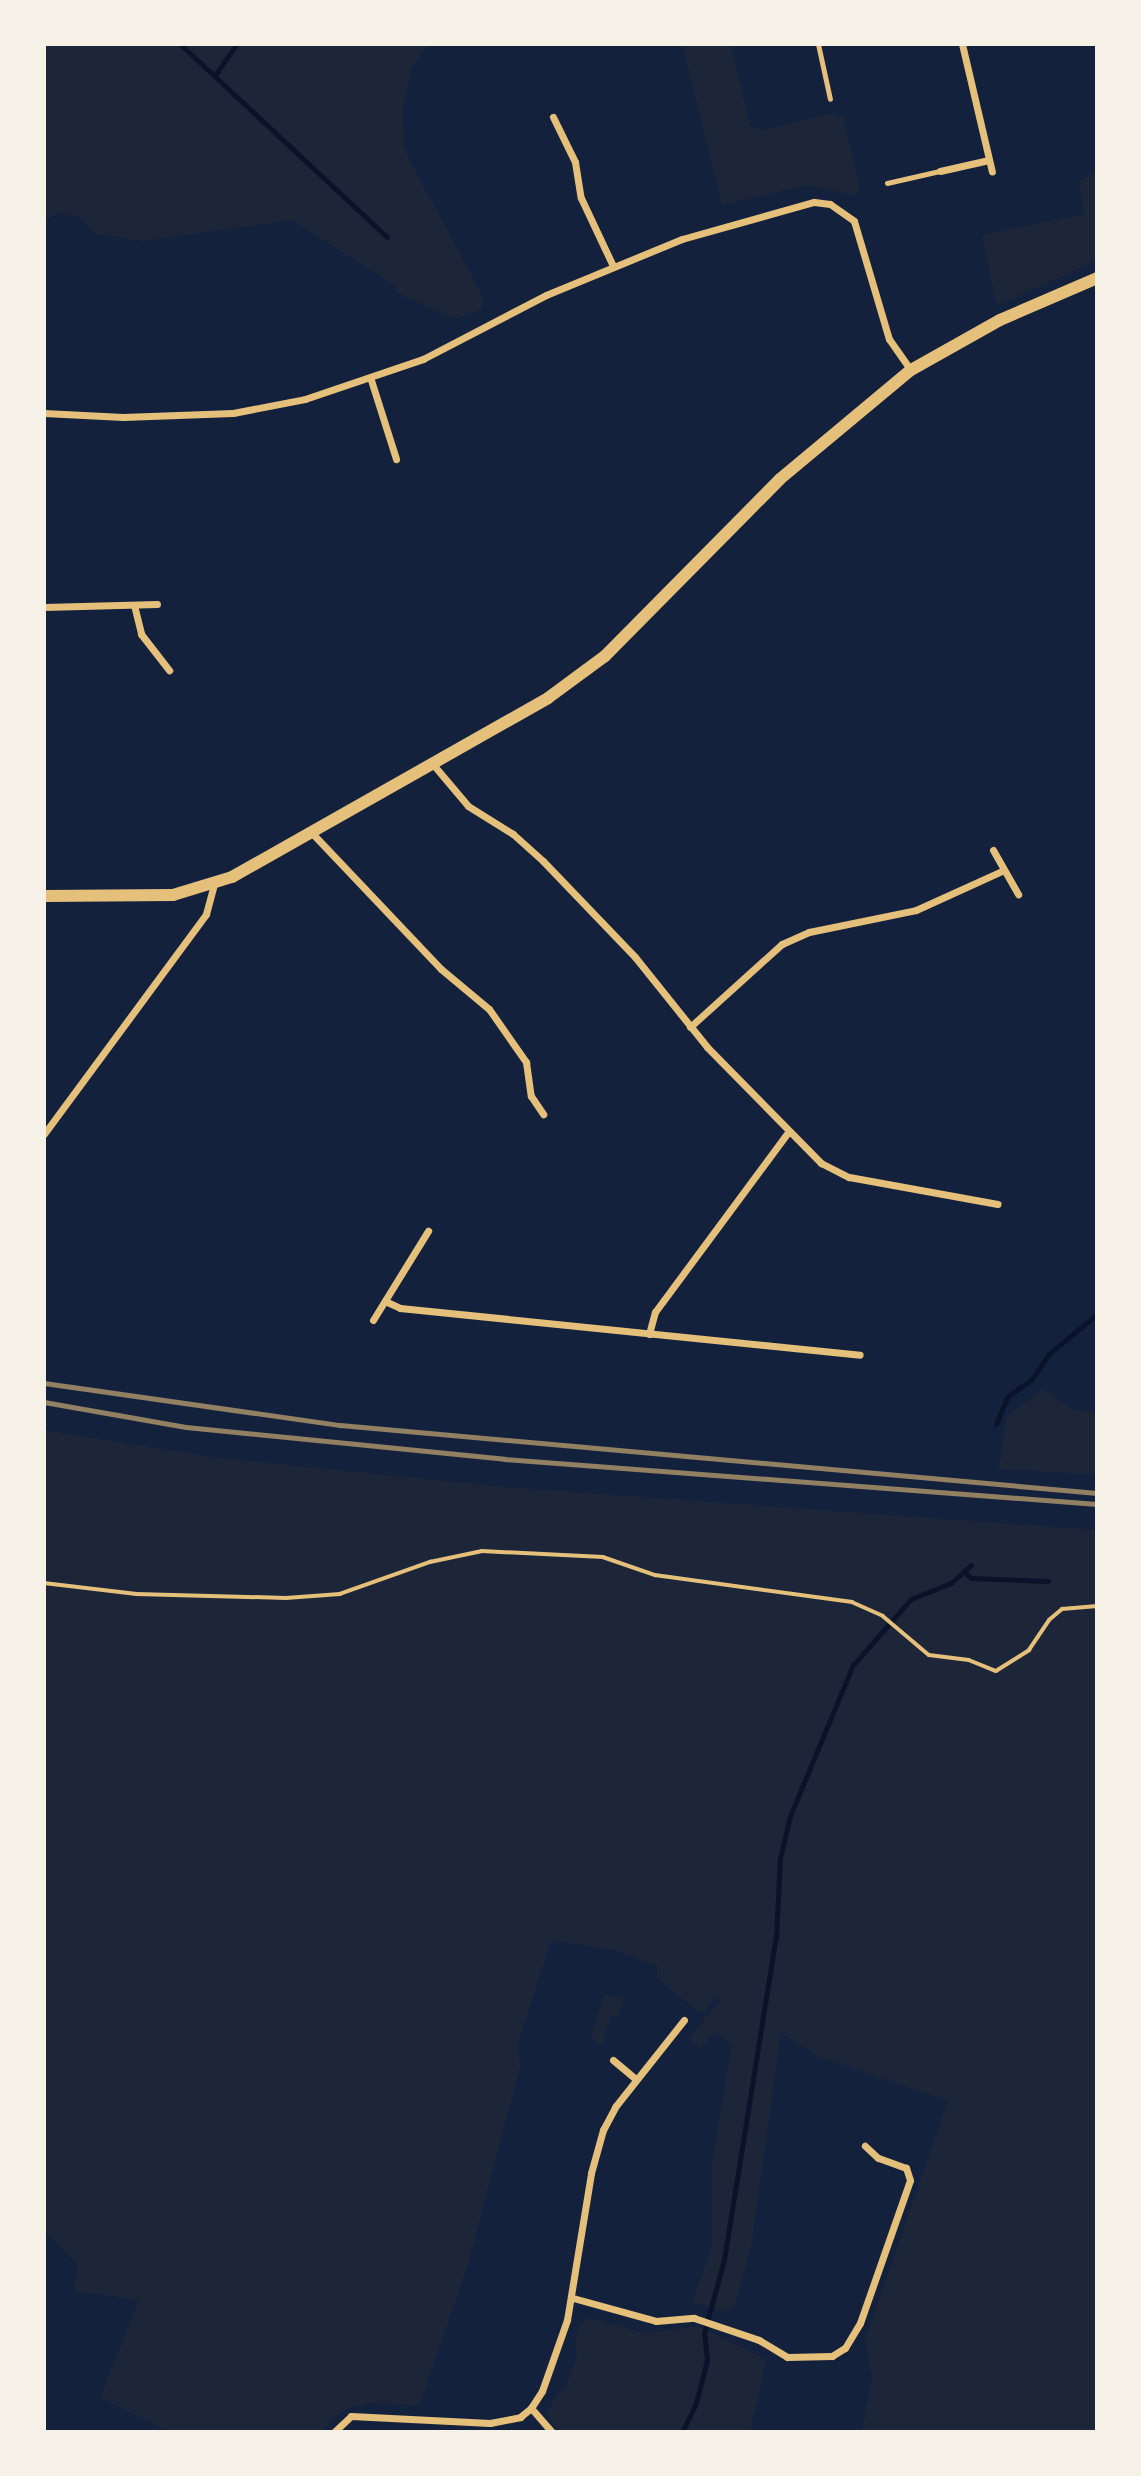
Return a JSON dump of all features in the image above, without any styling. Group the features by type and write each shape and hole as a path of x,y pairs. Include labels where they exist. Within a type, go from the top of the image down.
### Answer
{"street":[{"path":"962,44 992,172"},
{"path":"553,117 575,162 581,198 613,266"},
{"path":"940,171 989,160"},
{"path":"44,413 123,417 233,413 305,399 371,380 613,266 682,239 798,204 830,204 846,213 860,233 890,339 911,370"},
{"path":"44,896 134,898 173,895 214,884 548,698 593,666 780,479 911,370 980,330 1097,278"},
{"path":"371,380 396,459"},
{"path":"44,607 157,604"},
{"path":"134,605 141,634 169,670"},
{"path":"430,762 468,806 513,834 560,879 635,957 690,1027 821,1163 849,1177 998,1204"},
{"path":"311,832 480,1006 489,1009 526,1062 531,1096 544,1114"},
{"path":"993,850 1002,872 1018,894"},
{"path":"690,1027 782,944 809,932 916,910 1002,872"},
{"path":"44,1134 206,914 214,884"},
{"path":"649,1334 654,1312 789,1132"},
{"path":"373,1320 428,1231"},
{"path":"385,1301 400,1308 860,1355"},
{"path":"334,2432 352,2416 491,2423 520,2417 531,2408 541,2391 573,2298 596,2151 615,2107 684,2020"},
{"path":"613,2060 636,2079"},
{"path":"573,2298 656,2321 694,2318 720,2326 788,2357 818,2360 845,2348 860,2323 910,2180 906,2168 878,2158 865,2146"},
{"path":"531,2408 551,2432"}],"lane":[{"path":"818,44 830,99"},
{"path":"887,183 940,171"}],"path":[{"path":"44,1583 136,1594 286,1598 340,1594 430,1562 482,1551 603,1557 655,1575 852,1602 883,1616 929,1655 969,1660 996,1671 1029,1650 1049,1620 1062,1609 1097,1606"}],"shaded area":[{"path":"44,44 429,44 411,69 403,109 404,149 483,297 481,310 457,318 398,293 394,285 292,220 143,241 96,234 80,218 57,212 44,223"},
{"path":"682,44 731,44 750,126 763,130 829,114 843,117 860,187 857,196 809,185 722,205"},
{"path":"1097,171 1097,260 997,306 982,235 1085,214 1078,181"},
{"path":"1043,1389 1074,1410 1097,1412 1097,1475 999,1469 1006,1417"},
{"path":"44,1430 219,1458 505,1487 1097,1530 1097,2432 862,2432 872,2377 865,2340 948,2101 819,2057 781,2033 751,2246 735,2306 726,2312 697,2303 693,2299 712,2247 712,2163 732,2044 714,2032 701,2049 689,2038 721,1999 716,1997 702,2014 664,1984 657,1976 657,1966 615,1950 551,1940 518,2045 520,2067 467,2268 419,2406 377,2403 351,2407 334,2417 322,2432 169,2432 100,2397 139,2300 74,2291 77,2265 44,2230"},
{"path":"605,1994 624,2000 618,2017 611,2015 602,2046 590,2038"},
{"path":"588,2318 644,2333 699,2326 766,2360 750,2432 558,2432 546,2415 558,2392 565,2389 578,2352 574,2345 580,2325"}],"waterway":[{"path":"180,44 387,237"},
{"path":"215,75 237,44"},
{"path":"996,1424 1008,1396 1031,1380 1049,1354 1097,1314"},
{"path":"682,2432 696,2403 707,2360 704,2333 724,2260 776,1937 780,1858 790,1816 853,1665 911,1599 951,1583 971,1565"},
{"path":"966,1573 971,1578 1048,1581"}],"railway":[{"path":"44,1383 340,1425 1097,1493"},
{"path":"44,1402 186,1427 504,1459 1097,1504"}]}
